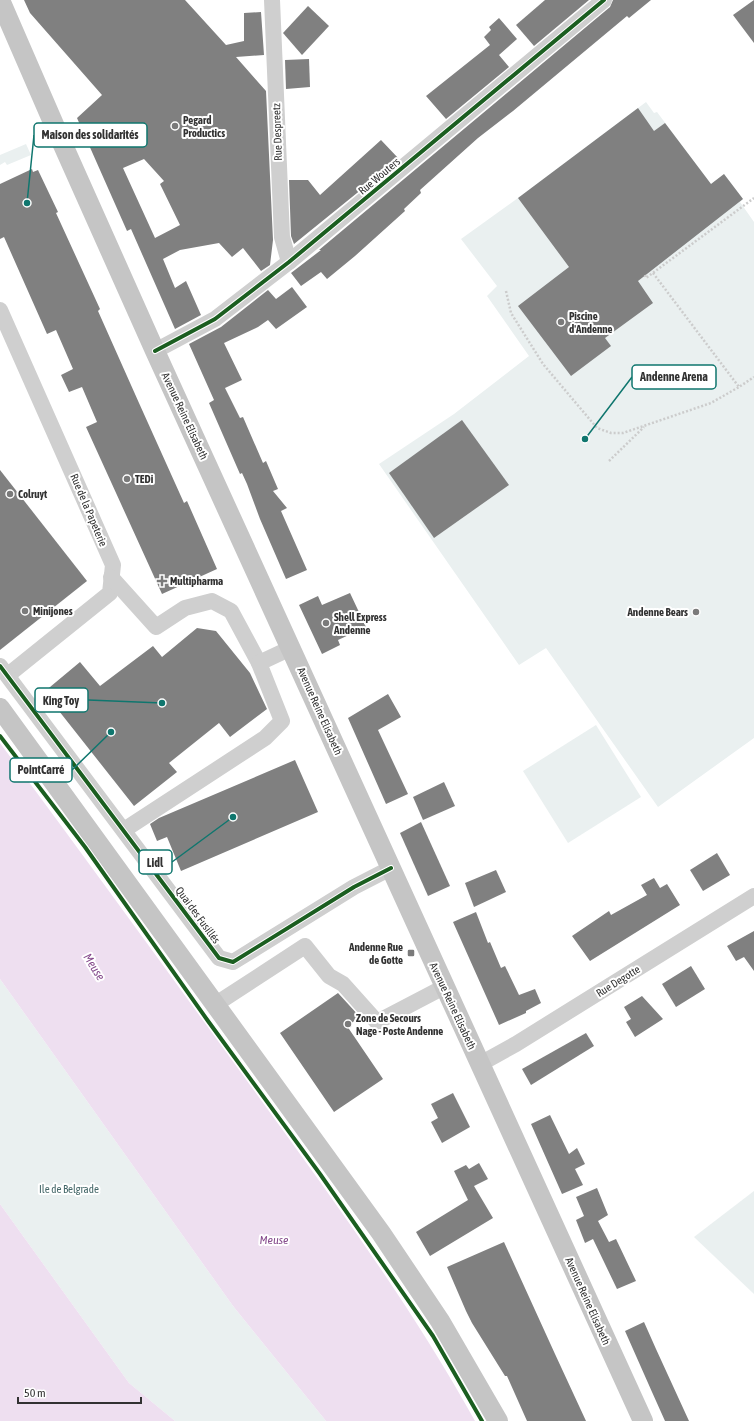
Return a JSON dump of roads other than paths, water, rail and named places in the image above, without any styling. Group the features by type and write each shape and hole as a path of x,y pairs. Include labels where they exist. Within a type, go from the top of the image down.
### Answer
{"main road":[{"name":"Avenue Reine Elisabeth","path":"0,0 155,351 642,1421"},
{"path":"0,708 381,1232 440,1321 498,1421"}],"street":[{"name":"Rue Despreetz","path":"272,0 282,237 289,262"},
{"name":"Rue Wouters","path":"155,351 215,319 289,262 604,0"},
{"name":"Rue de la Papeterie","path":"0,310 113,566 110,593 4,671"},
{"path":"111,577 156,627 185,608 212,601 231,611 259,663 282,721 265,738 124,830"},
{"path":"259,663 291,648"},
{"name":"Quai des Fusillés","path":"4,671 219,958 232,962 348,890 390,868"},
{"name":"Rue Degotte","path":"480,1064 516,1044 754,896"},
{"path":"216,1004 304,946 329,976 344,984 377,1022 444,987"}],"water":[{"name":"Meuse","path":"0,743 287,1135 399,1296 451,1379 475,1421 326,1421 233,1306 0,979"},
{"path":"0,1204 129,1383 175,1421 0,1421"}],"place":[{"name":"Pegard Productics","path":"175,126"},
{"name":"Maison des solidarités","path":"27,203"},
{"name":"Piscine d'Andenne","path":"561,322"},
{"name":"Andenne Arena","path":"585,439"},
{"name":"TEDi","path":"127,479"},
{"name":"Colruyt","path":"10,494"},
{"name":"Multipharma","path":"162,581"},
{"name":"Minijones","path":"25,611"},
{"name":"Andenne Bears","path":"696,612"},
{"name":"Shell Express Andenne","path":"326,623"},
{"name":"King Toy","path":"162,703"},
{"name":"PointCarré","path":"111,732"},
{"name":"Lidl","path":"233,817"},
{"name":"Andenne Rue de Gotte","path":"411,953"},
{"name":"Zone de Secours Nage - Poste Andenne","path":"348,1024"}],"park label":[{"name":"Ile de Belgrade","path":"69,1189"}]}
